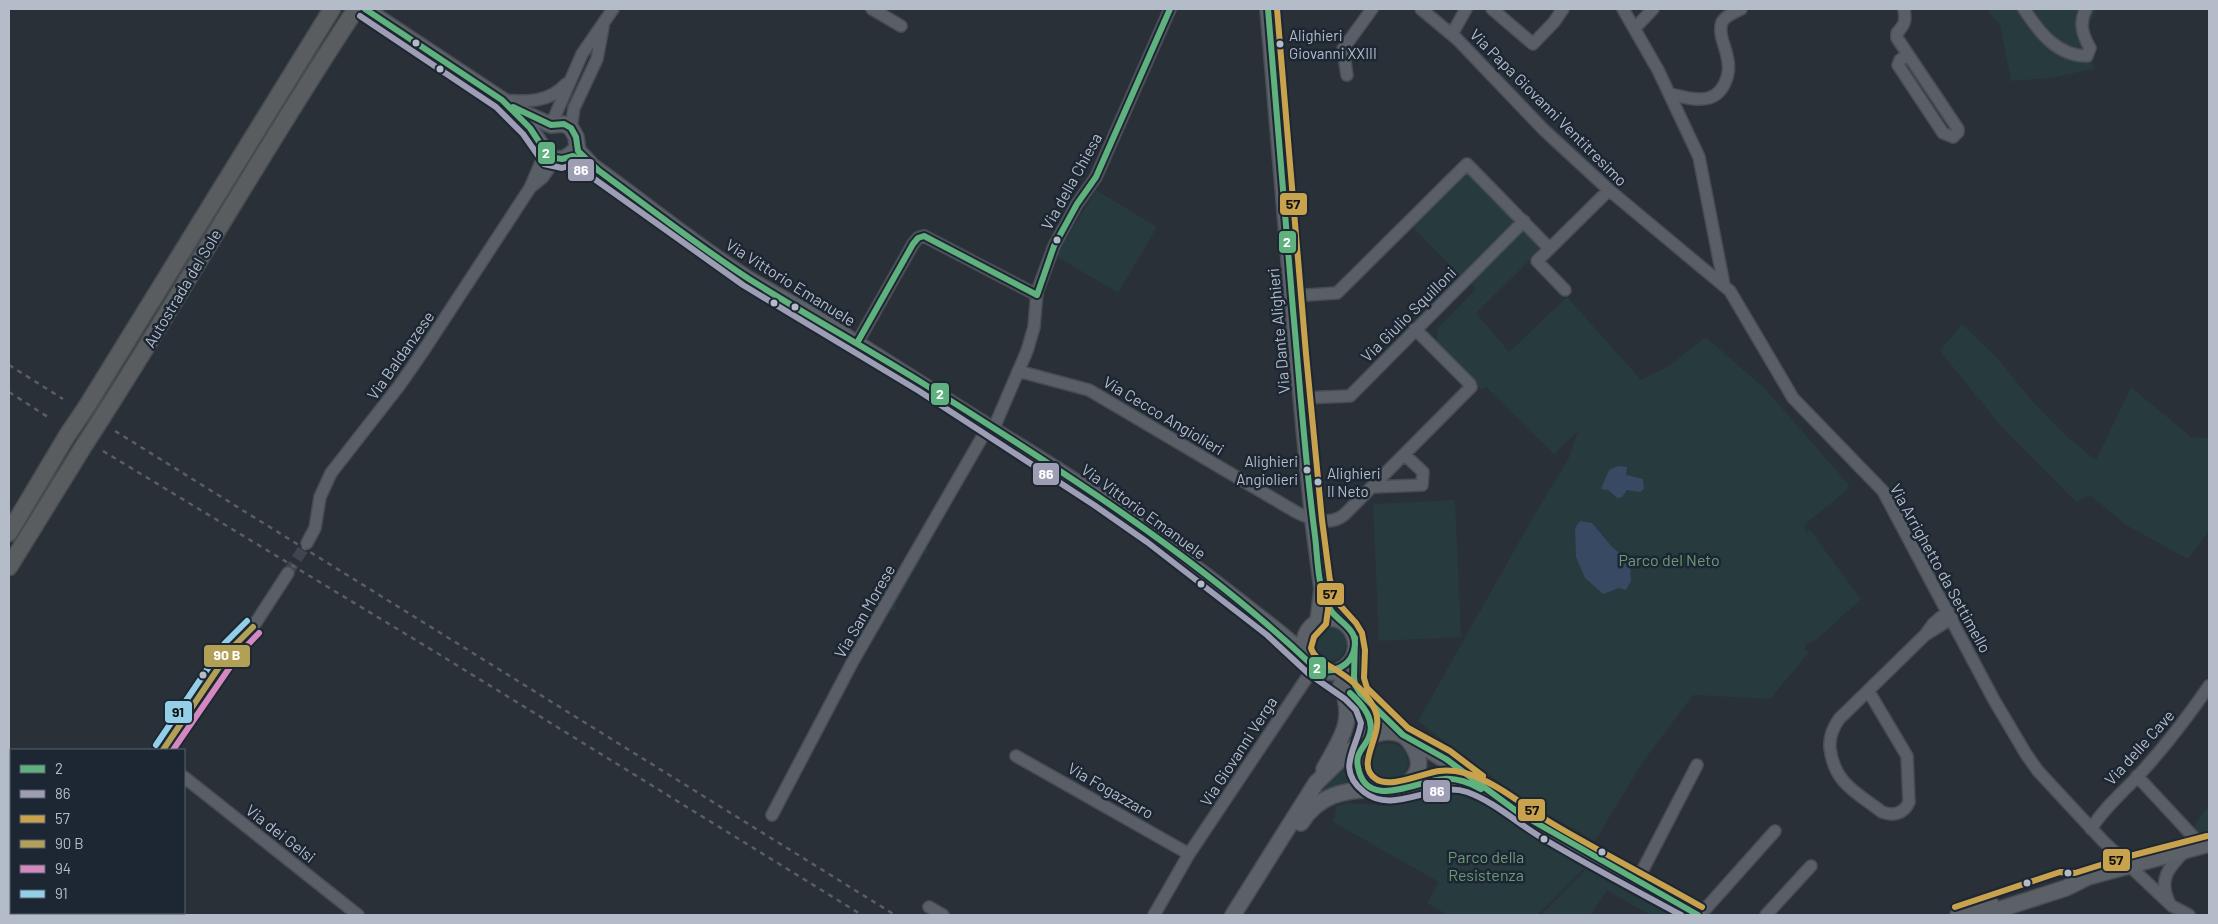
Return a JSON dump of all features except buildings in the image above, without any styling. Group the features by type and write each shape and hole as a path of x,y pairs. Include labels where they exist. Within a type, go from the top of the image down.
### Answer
{"highway":[{"name":"Autostrada del Sole","path":"9,533 68,434 331,9"},
{"name":"Autostrada del Sole","path":"9,567 177,299 246,181 352,14"}],"main road":[{"name":"Via Vittorio Emanuele","path":"365,9 502,100 551,125 564,124 571,128 578,150 591,165"},
{"name":"Via Dante Alighieri","path":"1268,9 1313,521 1322,589 1327,604 1340,621"},
{"name":"Via Vittorio Emanuele","path":"502,100 552,153 573,156 591,165 723,261 857,343 1122,514 1273,628 1314,666 1355,697 1368,713 1371,723 1366,741"},
{"path":"551,125 543,132 552,153 574,151 577,142"},
{"name":"Via Dante Alighieri","path":"1313,625 1322,589"},
{"path":"1273,628 1288,632 1333,619 1340,621 1354,634 1356,647 1355,685 1360,693 1415,749 1418,764 1413,778 1402,788"},
{"path":"1313,625 1303,643 1314,666 1330,672 1344,667 1354,655 1356,647"},
{"path":"1232,915 1316,783 1346,729 1348,705 1341,685"},
{"path":"1316,783 1348,751 1366,741 1384,732 1404,736 1446,759 1493,795 1548,831 1699,915"},
{"path":"1366,741 1358,754 1359,772 1365,782 1375,789"},
{"path":"1243,915 1304,817 1315,806 1338,792 1375,789 1388,792 1446,779 1469,784 1493,795"},
{"path":"1982,915 2066,888 2076,882 2128,865 2206,845"},
{"path":"1958,915 2063,880 2076,882"}],"street":[{"path":"551,125 582,54 612,9"},
{"path":"872,9 901,26"},
{"name":"Via della Chiesa","path":"991,428 1027,351 1034,327 1037,295 1054,246 1076,204 1096,177 1170,9"},
{"path":"1347,76 1343,49 1372,9"},
{"name":"Via Papa Giovanni Ventitresimo","path":"1420,9 1452,34 1544,130 1609,190 1724,285"},
{"path":"1452,34 1466,9"},
{"path":"1492,9 1533,44 1554,22 1562,9"},
{"name":"Via Arrighetto da Settimello","path":"1623,9 1670,94 1700,157 1724,285 1735,298 1794,400 1882,491 2026,754 2048,783 2128,865 2170,903 2189,915"},
{"path":"1635,28 1653,9"},
{"path":"1670,94 1701,99 1709,98 1724,88 1727,79 1728,58 1721,38 1722,22 1725,18 1741,9"},
{"path":"1904,9 1905,24 1896,34 1958,129 1958,132 1953,137 1943,133 1898,65 1900,60 1908,55"},
{"path":"2024,9 2050,42 2075,56 2087,56 2090,48 2082,35 2082,18 2086,9"},
{"path":"571,128 574,108 597,59 603,23"},
{"path":"502,100 545,99 554,95 571,79"},
{"name":"Via Baldanzese","path":"307,543 315,528 320,497 331,473 406,377 552,153"},
{"path":"1292,296 1337,293 1467,164 1549,248"},
{"path":"1565,290 1537,262 1609,190"},
{"name":"Via Giulio Squilloni","path":"1302,398 1350,396 1524,221"},
{"path":"857,343 913,244 920,237 927,237 1037,295"},
{"path":"1313,521 1341,518 1471,386 1416,330"},
{"name":"Via Cecco Angiolieri","path":"1018,371 1089,390 1313,521"},
{"name":"Via San Morese","path":"772,815 853,661 991,428"},
{"path":"1372,487 1422,485 1423,472 1405,455"},
{"path":"164,749 232,648 252,627 288,573"},
{"path":"1869,692 1909,760 1909,802 1904,811 1898,814 1890,815 1882,812 1842,780 1833,766 1830,743 1832,729 1839,719 1869,692 1925,635 1950,615"},
{"name":"Via Giovanni Verga","path":"1154,915 1189,854 1314,666"},
{"name":"Via delle Cave","path":"2091,829 2110,803 2184,723 2209,686"},
{"name":"Via Fogazzaro","path":"1016,756 1189,854"},
{"path":"1637,881 1696,765"},
{"path":"2137,776 2206,845"},
{"name":"Via dei Gelsi","path":"185,778 358,915"},
{"path":"1699,915 1775,831"},
{"path":"2170,903 2165,893 2164,879 2169,867 2187,850"},
{"path":"1766,915 1811,866"},
{"path":"929,907 942,915"}],"green space":[{"path":"1986,9 2097,9 2085,32 2094,69 2049,78 2011,81 2000,24"},
{"path":"1465,169 1518,220 1463,279 1410,224"},
{"path":"1096,190 1157,227 1118,293 1056,256"},
{"name":"Parco del Neto","path":"1524,226 1544,246 1476,313 1509,352 1567,297 1641,380 1669,366 1706,337 1767,391 1849,485 1847,490 1804,525 1806,533 1810,530 1861,599 1814,642 1807,643 1805,650 1809,652 1770,699 1693,695 1642,763 1595,841 1526,802 1418,721 1536,512 1568,460 1578,431 1554,454 1486,387 1482,390 1437,344 1437,329 1476,289 1468,281"},
{"path":"1962,324 1999,360 2032,401 2066,436 2096,460 2131,387 2191,437 2209,438 2209,530 2188,559 2126,525 2090,495 2076,502 2001,426 1940,351"},
{"path":"1455,500 1461,637 1379,641 1373,504"},
{"path":"927,548 929,553 924,553 895,605 896,610 891,611 891,607 924,549"},
{"path":"1329,627 1336,628 1341,632 1345,637 1345,651 1341,656 1336,660 1329,661 1322,660 1317,656 1313,651 1312,644 1313,637 1317,632 1322,628"},
{"path":"1392,743 1399,746 1405,752 1408,763 1407,771 1399,780 1392,783 1384,783 1377,780 1369,771 1368,759 1371,752 1380,744"},
{"path":"1347,761 1353,784 1317,793 1326,776"},
{"name":"Parco della Resistenza","path":"1436,788 1465,792 1584,868 1537,915 1448,915 1427,903 1439,882 1333,822 1337,806 1348,803 1386,806"},
{"path":"2209,806 2209,839 2203,841 2193,827"},
{"path":"1586,869 1669,915 1650,915 1607,890 1591,915 1541,915"}],"water":[{"path":"1618,466 1627,467 1626,475 1643,479 1644,489 1640,492 1627,490 1622,497 1617,498 1608,490 1601,489 1609,470"},
{"path":"1580,521 1592,523 1630,566 1631,581 1626,590 1619,588 1603,594 1585,578 1576,557 1575,528"}],"tunnel":[{"path":"288,573 307,543"}],"railway":[{"path":"9,365 63,399"},
{"path":"9,392 51,419"},
{"path":"115,431 895,915"},
{"path":"103,451 437,653 862,915"}],"transit line":[{"name":"2","path":"365,9 502,100 530,128 549,157 562,159 573,156 591,165 729,266 792,306 924,384 1076,481 1175,551 1223,588 1314,667 1321,670 1334,670 1346,664 1350,659 1355,639 1351,630 1332,612 1327,604 1319,576 1308,480 1268,9"},
{"name":"2","path":"857,343 913,244 918,238 924,236 1037,295 1054,246 1077,204 1096,177 1170,9"},
{"name":"57","path":"1277,9 1306,354 1322,520 1331,589 1326,624 1314,637 1311,648 1319,659 1360,688 1375,710 1377,729 1368,757 1370,773 1382,782 1407,780 1432,772 1442,771 1465,773 1477,777 1500,789 1571,835 1702,907"},
{"name":"86","path":"360,16 496,107 523,134 544,164 562,168 572,165 586,173 743,285 919,391 1094,505 1147,542 1267,635 1309,674 1345,699 1356,710 1361,723 1349,767 1355,783 1364,792 1376,798 1388,800 1441,790 1467,792 1487,801 1561,849 1681,915"},
{"name":"2","path":"513,107 551,125 564,124 571,128 576,137 578,151 599,171"},
{"name":"57","path":"1330,580 1337,602 1356,623 1362,633 1365,650 1364,678 1367,688 1408,728 1450,751 1483,776"},
{"name":"91","path":"156,745 225,643 247,621"},
{"path":"164,749 232,648 253,627"},
{"name":"94","path":"174,749 239,654 259,633"},
{"name":"2","path":"1355,638 1355,685 1360,693 1403,735 1446,759 1519,813 1698,915"},
{"name":"2","path":"1350,693 1364,708 1370,720 1371,726 1368,739 1357,762 1363,780 1371,788 1382,791 1394,790 1433,781 1454,779 1481,789"},
{"name":"57","path":"1955,907 2060,872 2075,873 2126,857 2207,836"}],"place":[{"name":"Alighieri Giovanni XXIII","path":"1280,44"},
{"name":"Alighieri Angiolieri","path":"1307,470"},
{"name":"Alighieri Il Neto","path":"1318,482"}]}
